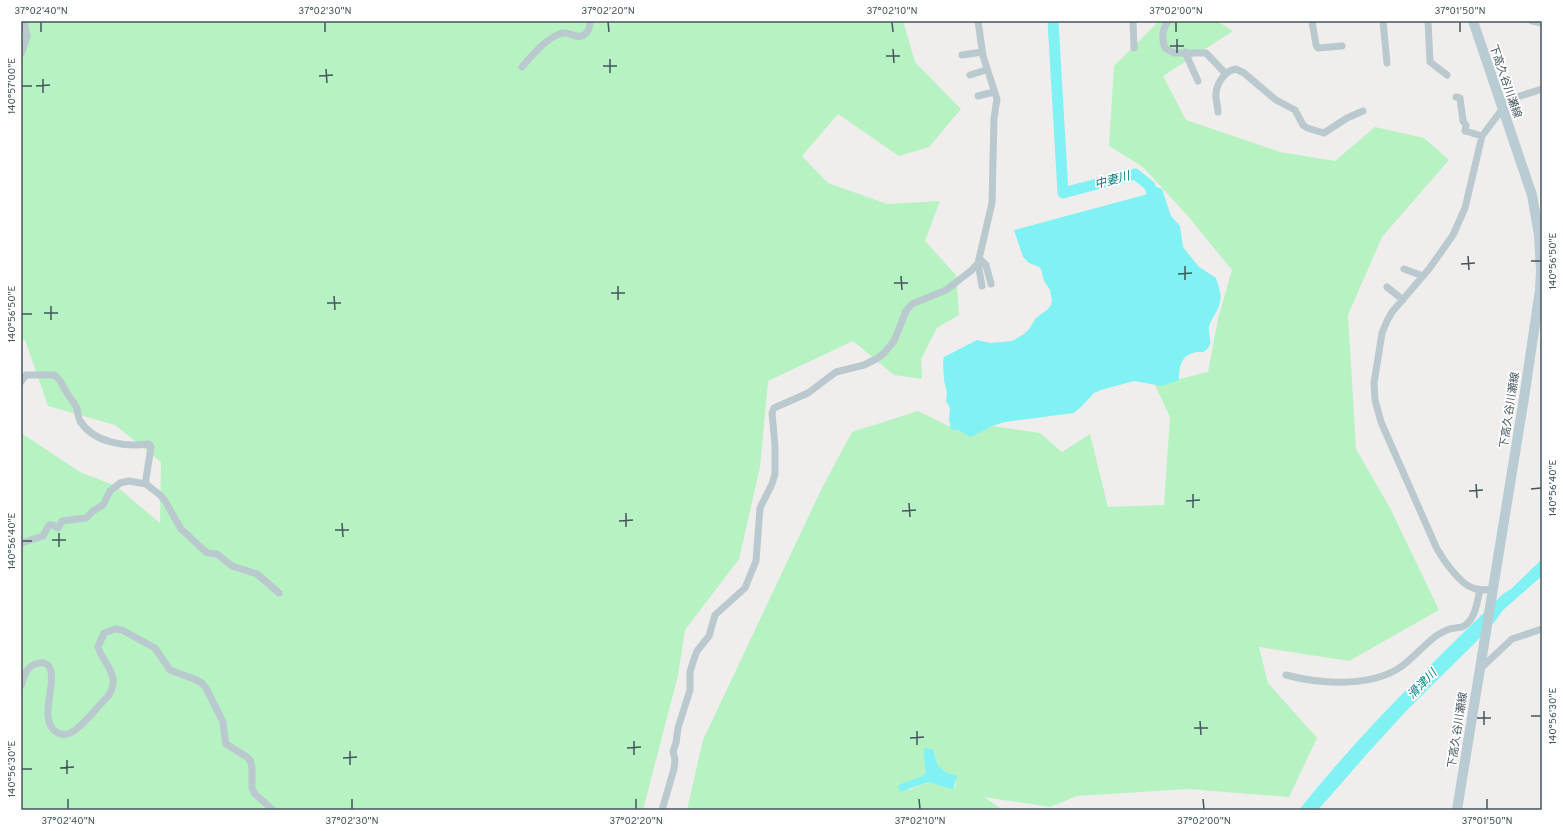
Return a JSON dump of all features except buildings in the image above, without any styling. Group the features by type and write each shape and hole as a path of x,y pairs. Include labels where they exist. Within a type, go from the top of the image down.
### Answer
{"main road":[{"name":"下高久谷川瀬線","path":"1457,810 1478,670 1534,334 1541,270 1539,235 1532,195 1473,21"}],"street":[{"path":"21,54 27,37 24,21"},
{"path":"522,67 543,44 555,37 565,33 579,36 586,34 590,21"},
{"path":"978,21 986,70 997,103 994,118 992,203 979,261 982,286"},
{"path":"1133,21 1134,48"},
{"path":"1168,21 1163,32 1162,39 1165,48 1174,53 1206,52 1226,74"},
{"path":"1312,21 1316,45 1318,48 1342,46"},
{"path":"1383,21 1387,63"},
{"path":"1428,21 1430,62 1447,75"},
{"path":"1532,21 1542,23"},
{"path":"962,55 982,52"},
{"path":"1185,52 1198,81"},
{"path":"1218,112 1216,92 1218,84 1229,71 1236,69 1244,73 1276,100 1295,110 1307,128 1322,133 1347,118 1363,111"},
{"path":"970,75 986,70"},
{"path":"1492,592 1471,588 1447,566 1436,549 1404,478 1377,410 1374,383 1382,333 1392,312 1423,276 1451,238 1460,222 1470,191 1482,136 1502,105 1542,89"},
{"path":"978,96 994,92"},
{"path":"1456,97 1460,98 1465,131 1482,136"},
{"path":"979,261 986,265 991,284"},
{"path":"662,810 674,769 675,760 673,751 680,720 690,690 690,672 697,651 709,636 715,615 745,588 756,561 760,508 772,484 775,474 775,446 772,413 774,408 808,393 836,372 864,365 878,358 894,341 906,311 912,304 946,290 972,270 979,261"},
{"path":"1404,269 1423,276"},
{"path":"1387,287 1402,300"},
{"path":"21,382 26,375 54,375 60,381 75,405 80,420 99,437 113,442 134,446 150,445 146,484"},
{"path":"21,543 43,536 49,525 58,528 62,521 86,518 93,511 103,505 110,491 120,483 129,481 146,484 165,501 181,529 207,553 217,554 232,566 257,574 279,593"},
{"path":"1286,675 1313,681 1346,682 1381,677 1401,666 1439,634 1447,630 1462,628 1471,620 1474,614 1480,590"},
{"path":"1478,670 1512,639 1542,629 1542,620"},
{"path":"21,686 26,672 30,667 40,662 46,664 52,671 51,688 47,706 50,725 54,731 60,734 64,735 73,732 109,695 112,689 114,682 112,673 98,647 104,633 115,629 122,630 154,648 170,670 202,683 223,722 224,739 226,744 250,760 252,767 252,788 255,794 273,810"}],"green space":[{"path":"21,21 903,21 915,62 961,109 929,147 899,156 838,114 802,156 828,183 887,204 940,201 925,241 956,275 959,315 937,328 921,359 922,379 894,375 853,341 768,381 760,467 739,559 685,630 678,675 643,810 21,810 21,433 80,472 116,486 160,523 161,462 115,425 48,406 25,340 21,340"},
{"path":"1159,21 1217,21 1233,31 1163,76 1186,120 1280,152 1335,161 1375,127 1424,138 1449,160 1382,237 1348,315 1356,449 1390,508 1439,610 1349,661 1259,647 1268,683 1317,738 1289,797 1188,789 1077,796 1050,807 984,797 1003,810 687,810 703,740 822,488 852,432 918,411 967,435 992,426 1040,433 1062,452 1090,434 1108,507 1164,505 1170,417 1155,385 1208,372 1218,319 1232,270 1187,215 1143,167 1109,146 1114,66","holes":["931,748 934,751 938,766 956,782 955,787 951,789 928,782 909,790 904,783 925,774 926,767 923,754"]}],"water":[{"path":"1157,187 1162,189 1171,216 1180,226 1183,247 1199,267 1216,278 1220,290 1219,305 1209,327 1210,341 1208,348 1202,352 1187,355 1180,366 1179,380 1162,386 1134,381 1094,393 1074,413 1005,422 992,426 970,437 958,430 951,429 949,420 950,408 946,401 947,393 944,380 944,357 977,340 990,343 1012,341 1024,334 1030,328 1035,319 1051,305 1052,301 1050,290 1044,281 1041,269 1029,263 1023,257 1014,230 1148,194 1153,188"},
{"name":"滑津川","path":"1542,559 1542,576 1502,611 1497,619 1473,645 1409,708 1318,810 1299,810 1347,753 1398,699 1503,594 1511,589"},
{"path":"925,748 933,749 938,766 946,772 957,776 953,789 928,782 900,792 898,786 904,782 919,778 925,774"}],"waterway":[{"name":"中妻川","path":"1053,21 1063,193 1135,174 1150,186 1154,204"}]}
